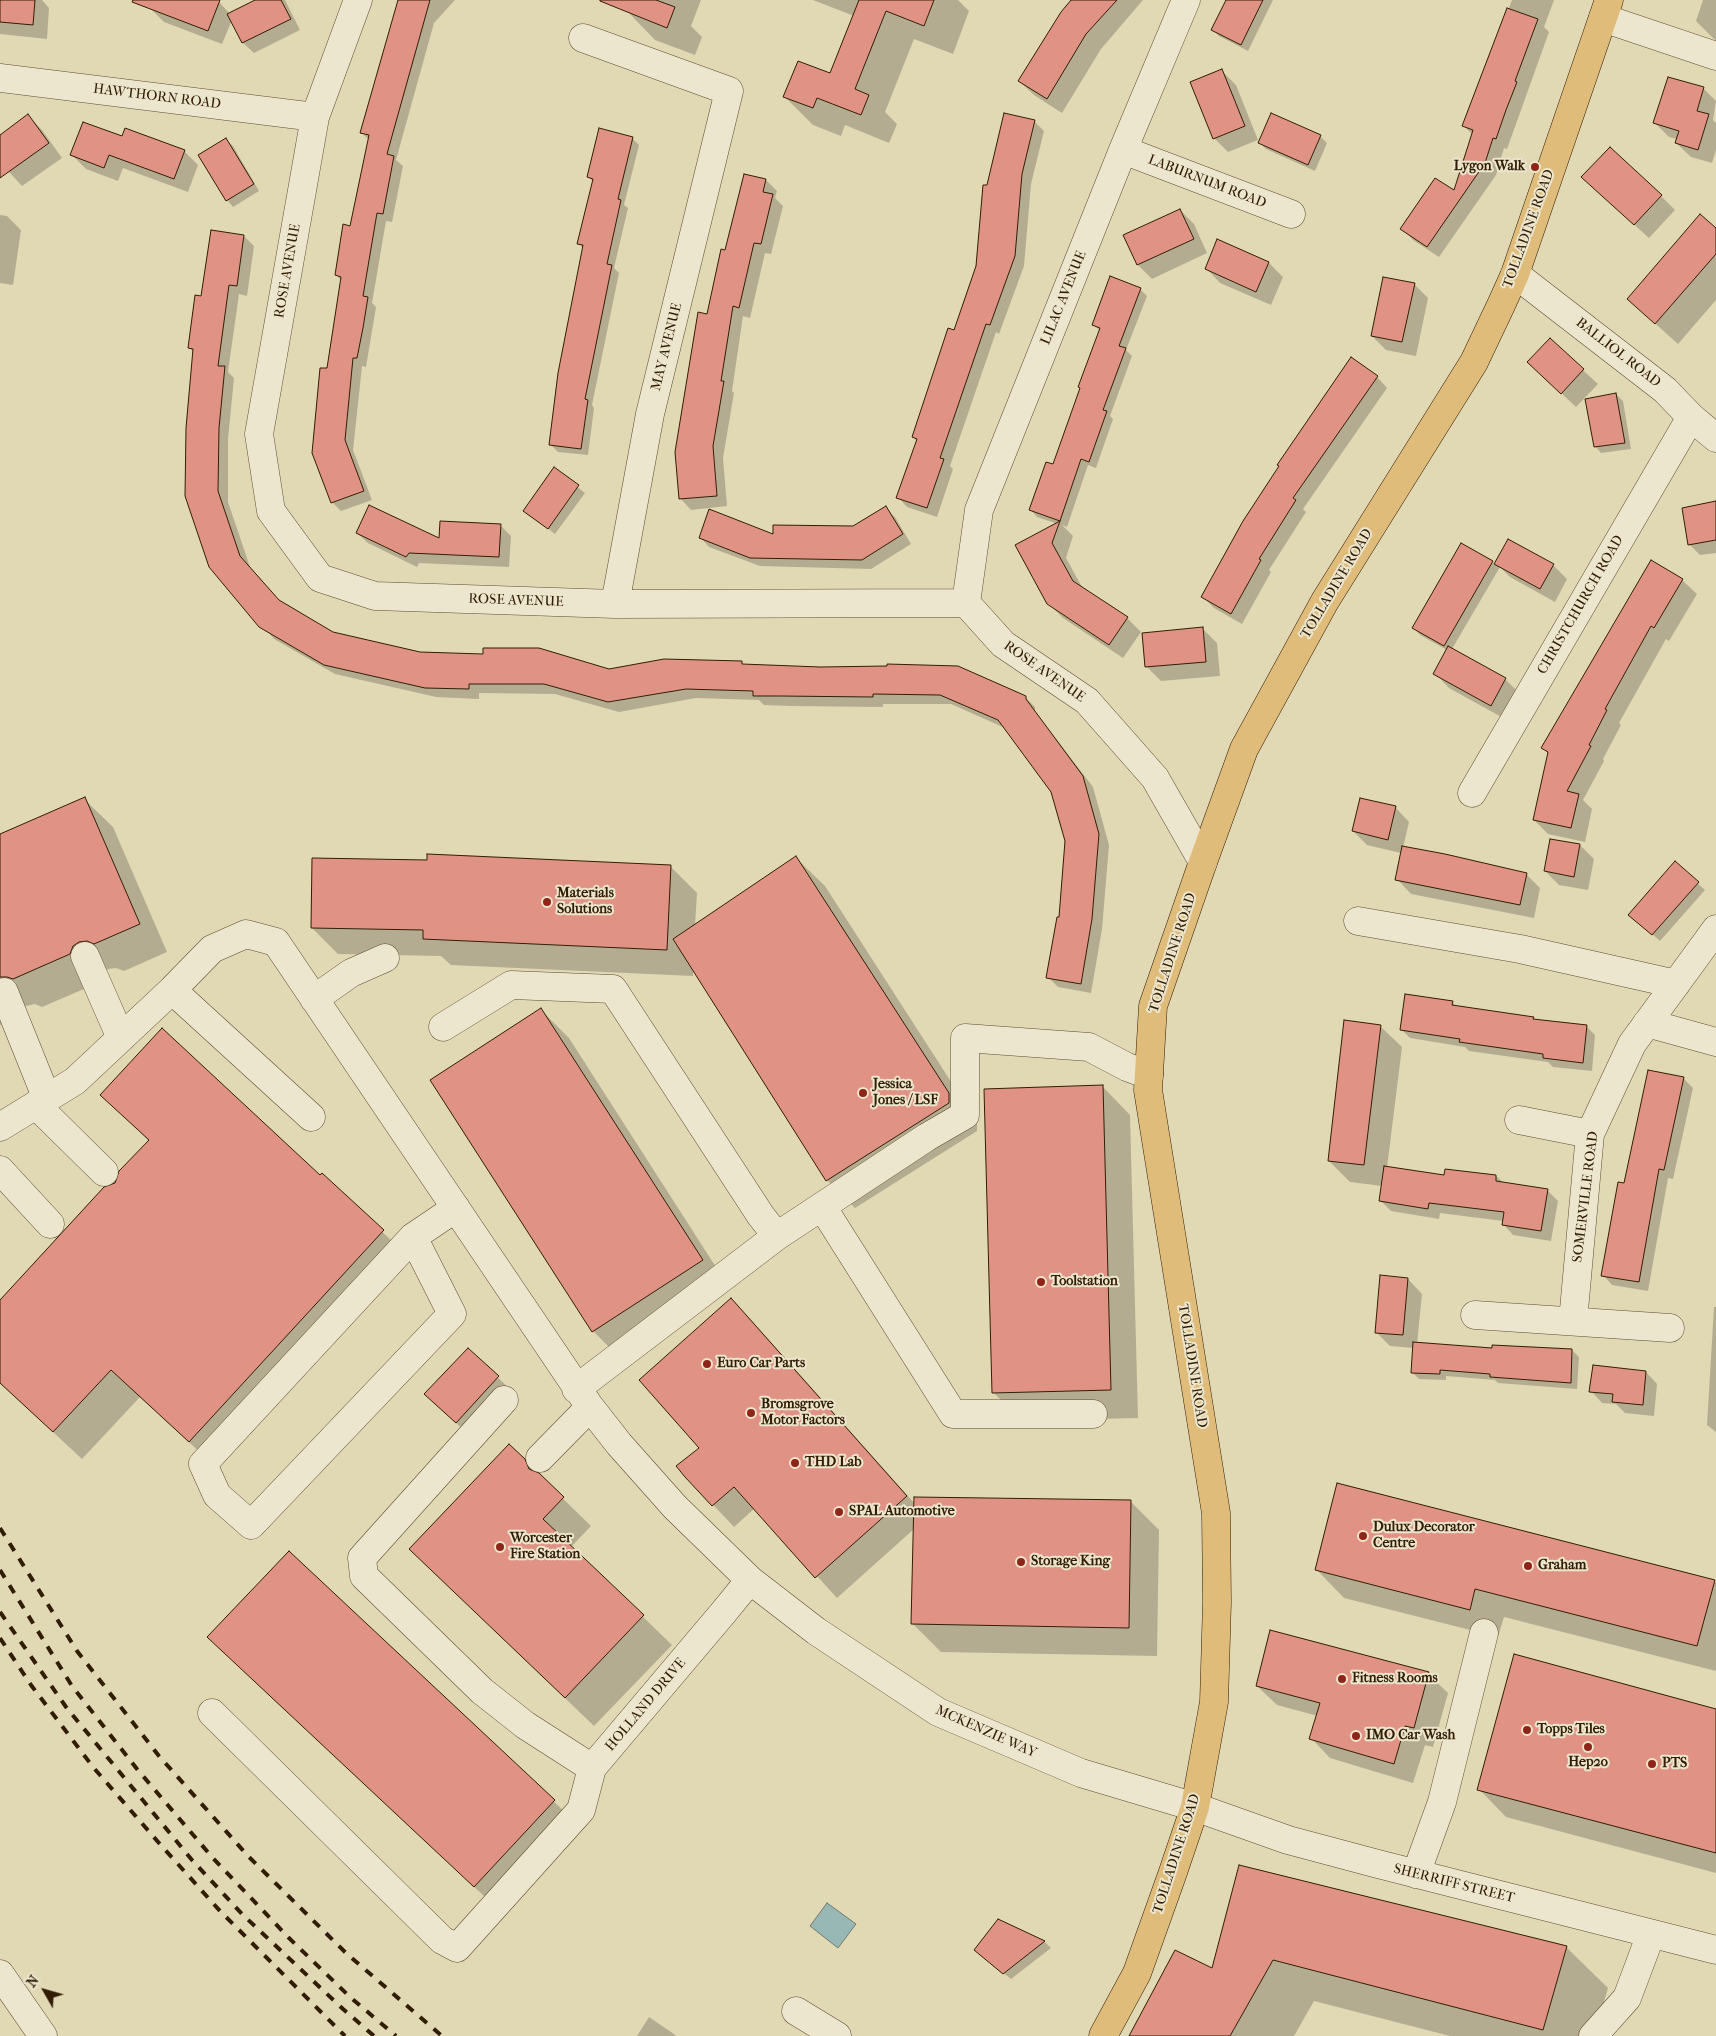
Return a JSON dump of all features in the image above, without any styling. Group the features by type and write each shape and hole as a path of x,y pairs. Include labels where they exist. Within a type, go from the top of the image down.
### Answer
{"main road":[{"name":"TOLLADINE ROAD","path":"1103,2036 1137,1973 1195,1807 1214,1702 1217,1602 1216,1513 1148,1090 1153,1006 1244,749 1325,601 1474,362 1515,274 1606,9"}],"street":[{"name":"ROSE AVENUE","path":"358,0 315,117 259,434 271,511 320,578 375,596 614,604 966,603 1004,644 1087,701 1155,778 1203,862"},
{"name":"LILAC AVENUE","path":"966,603 979,510 1123,150 1186,0"},
{"path":"1606,9 1716,56"},
{"name":"MAY AVENUE","path":"583,38 729,91 650,414 614,604"},
{"name":"HAWTHORN ROAD","path":"0,78 315,117"},
{"name":"LABURNUM ROAD","path":"1123,150 1291,214"},
{"name":"BALLIOL ROAD","path":"1515,274 1665,390 1691,417 1716,438"},
{"name":"CHRISTCHURCH ROAD","path":"1472,793 1691,417"},
{"path":"1358,921 1520,949 1676,984"},
{"name":"SOMERVILLE ROAD","path":"1573,1321 1590,1134 1632,1044 1716,930"},
{"name":"MCKENZIE WAY","path":"172,990 212,949 246,934 276,942 583,1398 619,1444 675,1507 750,1580 816,1631 938,1712 1081,1773 1195,1807"},
{"path":"85,956 121,1038"},
{"path":"314,999 351,973 385,958"},
{"path":"443,1026 511,985 613,989 761,1216 777,1236"},
{"path":"0,1127 75,1081 172,990 311,1117"},
{"path":"4,992 41,1102 104,1172"},
{"path":"1647,1023 1716,1042"},
{"path":"540,1458 583,1398 777,1236 823,1208 927,1137 965,1115 965,1038 1089,1047 1127,1067 1149,1075"},
{"path":"1519,1120 1590,1134"},
{"path":"0,1170 50,1224"},
{"path":"413,1236 452,1314 251,1525 217,1495 204,1464 413,1236 456,1208"},
{"path":"823,1208 953,1414 1093,1414"},
{"path":"1474,1315 1670,1328"},
{"path":"212,1712 442,1940 457,1948 582,1810 592,1768 525,1725 482,1691 364,1576 362,1558 504,1400"},
{"name":"HOLLAND DRIVE","path":"592,1768 750,1580"},
{"path":"1416,1874 1442,1802 1484,1633"},
{"name":"SHERRIFF STREET","path":"1195,1807 1288,1840 1716,1950"},
{"path":"1593,2036 1627,1998 1651,1934"},
{"path":"0,1974 43,2036"},
{"path":"796,2011 837,2036"}],"water":[{"path":"827,1903 856,1924 838,1948 810,1926"}],"building":[{"path":"0,0 35,0 33,25 0,22"},
{"path":"133,0 220,0 208,31 132,2"},
{"path":"255,0 281,0 291,19 242,43 227,14"},
{"path":"398,0 430,0 387,154 394,156 383,214 377,213 363,296 368,297 363,328 357,358 353,358 345,440 364,491 331,503 312,453 320,368 327,368 341,277 335,275 343,224 350,226 369,135 360,133"},
{"path":"600,0 656,0 675,7 667,28"},
{"path":"859,0 934,0 924,26 886,11 855,89 869,95 861,115 817,98 813,108 783,97 798,61 830,73"},
{"path":"1071,0 1117,0 1086,34 1047,99 1018,81 1061,12"},
{"path":"1226,0 1263,0 1241,45 1211,30"},
{"path":"1507,8 1538,19 1515,81 1517,82 1496,139 1493,138 1485,163 1427,247 1400,229 1435,178 1454,190 1473,130 1462,126"},
{"path":"1222,69 1245,126 1213,139 1190,82"},
{"path":"1668,77 1704,87 1697,111 1709,114 1698,150 1675,143 1679,131 1653,123"},
{"path":"1004,113 1035,120 1022,174 1015,256 990,325 986,324 940,458 944,459 927,508 896,498 917,439 912,437 948,328 954,330 976,266 983,185 987,185"},
{"path":"1271,113 1321,135 1308,165 1258,143"},
{"path":"28,114 49,143 0,178 0,135"},
{"path":"83,122 122,136 125,128 185,150 174,179 109,155 104,168 70,155"},
{"path":"599,128 633,137 618,199 621,200 607,264 612,265 585,399 588,400 581,449 549,445 558,373 583,245 577,244 593,179 587,177"},
{"path":"226,138 254,184 226,201 198,155"},
{"path":"1610,147 1662,195 1634,225 1581,177"},
{"path":"744,174 766,179 763,192 773,194 761,244 754,243 739,308 733,306 721,381 724,381 713,446 717,496 679,499 675,452 698,312 707,314 721,249 725,250"},
{"path":"1180,209 1194,239 1137,265 1123,235"},
{"path":"1700,214 1716,228 1716,254 1655,324 1627,299"},
{"path":"211,230 244,235 237,286 229,285 218,366 225,366 219,428 218,491 240,556 279,600 333,632 420,652 483,654 483,648 539,648 609,669 664,659 742,661 742,664 820,667 887,666 887,664 958,666 1026,696 1026,699 1083,776 1099,834 1092,919 1081,984 1046,978 1057,917 1059,917 1065,841 1051,792 998,720 940,695 873,694 873,697 753,696 753,691 686,689 608,702 544,684 469,684 469,689 425,688 324,665 259,627 209,567 185,496 186,428 193,349 188,348 195,295 201,296"},
{"path":"1217,239 1269,262 1256,292 1205,269"},
{"path":"1110,276 1141,288 1119,346 1126,348 1103,410 1107,411 1089,462 1081,459 1060,521 1029,510 1046,462 1053,464 1080,388 1078,387 1100,328 1092,325"},
{"path":"1383,277 1415,283 1402,342 1371,336"},
{"path":"1550,338 1584,369 1561,394 1527,362"},
{"path":"1351,357 1378,376 1293,498 1296,500 1259,559 1261,560 1231,614 1201,597 1243,521 1279,466 1277,465"},
{"path":"1616,393 1625,443 1594,447 1585,399"},
{"path":"554,467 579,485 548,529 523,511"},
{"path":"1716,501 1716,540 1688,545 1682,508"},
{"path":"369,505 439,538 440,521 501,524 499,557 409,553 406,557 356,533"},
{"path":"886,506 903,534 862,560 750,558 699,538 709,509 773,534 773,525 853,526"},
{"path":"1060,521 1052,543 1073,581 1128,617 1109,645 1047,604 1015,545"},
{"path":"1508,539 1554,564 1540,589 1494,564"},
{"path":"1461,543 1493,561 1444,646 1412,628"},
{"path":"1651,560 1683,579 1654,628 1651,626 1605,709 1607,710 1589,745 1591,746 1567,791 1579,794 1571,828 1533,820 1548,752 1541,748"},
{"path":"1203,627 1206,662 1145,667 1142,633"},
{"path":"1448,646 1506,678 1491,706 1433,674"},
{"path":"85,797 140,924 94,944 87,941 79,942 73,946 70,954 13,979 0,977 0,834"},
{"path":"1360,798 1396,806 1388,840 1352,831"},
{"path":"1550,839 1580,844 1574,877 1544,871"},
{"path":"1402,846 1527,873 1520,905 1395,880"},
{"name":"Materials Solutions","path":"427,854 671,865 667,950 423,939 423,930 311,928 312,858 427,860"},
{"path":"796,856 949,1093 949,1103 826,1181 673,939"},
{"path":"1675,861 1699,882 1652,935 1628,915"},
{"path":"1405,994 1453,1001 1452,1005 1534,1017 1533,1019 1587,1025 1583,1063 1543,1058 1543,1054 1459,1042 1460,1039 1400,1030"},
{"path":"541,1008 703,1260 592,1332 430,1080"},
{"path":"1344,1020 1381,1025 1364,1165 1328,1161"},
{"path":"162,1028 320,1175 322,1173 384,1230 189,1442 111,1370 53,1432 0,1383 0,1300 104,1187 115,1183 119,1171 149,1140 100,1095"},
{"path":"1648,1070 1684,1077 1664,1170 1659,1169 1639,1282 1601,1276 1618,1182 1624,1183"},
{"path":"1103,1085 1111,1390 992,1393 984,1089"},
{"path":"1384,1166 1444,1175 1445,1169 1496,1175 1496,1181 1548,1189 1541,1231 1502,1225 1504,1212 1429,1203 1428,1209 1379,1201"},
{"path":"1380,1275 1408,1278 1403,1335 1375,1333"},
{"path":"731,1298 907,1496 815,1578 734,1487 712,1506 685,1477 676,1466 699,1448 639,1380"},
{"path":"1413,1342 1492,1348 1492,1345 1572,1349 1571,1383 1490,1377 1490,1374 1440,1370 1440,1374 1411,1373"},
{"path":"468,1348 499,1376 456,1423 424,1394"},
{"path":"1593,1365 1646,1371 1643,1405 1612,1402 1613,1394 1589,1392"},
{"path":"509,1444 525,1459 529,1469 539,1473 564,1497 543,1519 644,1615 565,1698 409,1549"},
{"path":"1337,1483 1715,1580 1697,1646 1475,1589 1470,1610 1315,1570"},
{"name":"Storage King","path":"914,1497 1131,1500 1129,1628 911,1624"},
{"path":"289,1551 555,1800 474,1887 207,1637"},
{"name":"Fitness Rooms","path":"1270,1630 1429,1672 1414,1728 1405,1726 1394,1764 1309,1739 1320,1703 1256,1686"},
{"path":"1514,1654 1716,1709 1716,1853 1477,1790"},
{"path":"1239,1865 1567,1946 1543,2030 1273,1960 1230,2036 1129,2036 1175,1950 1212,1968"},
{"path":"998,1919 1045,1941 1003,1974 974,1950"}],"railway":[{"path":"0,1528 77,1651 159,1756 248,1856 346,1953 442,2036"},
{"path":"0,1570 72,1686 137,1769 212,1857 289,1938 350,1997 396,2036"},
{"path":"0,1612 66,1707 192,1860 243,1915 374,2036"},
{"path":"0,1638 31,1685 93,1767 220,1911 345,2036"}],"place":[{"name":"Lygon Walk","path":"1535,167"},
{"name":"Materials Solutions","path":"547,902"},
{"name":"Jessica Jones / LSF","path":"863,1093"},
{"name":"Toolstation","path":"1041,1282"},
{"name":"Euro Car Parts","path":"707,1364"},
{"name":"Bromsgrove Motor Factors","path":"751,1413"},
{"name":"THD Lab","path":"795,1463"},
{"name":"SPAL Automotive","path":"839,1512"},
{"name":"Dulux Decorator Centre","path":"1363,1536"},
{"name":"Worcester Fire Station","path":"500,1547"},
{"name":"Storage King","path":"1021,1562"},
{"name":"Graham","path":"1528,1566"},
{"name":"Fitness Rooms","path":"1342,1679"},
{"name":"Topps Tiles","path":"1527,1730"},
{"name":"IMO Car Wash","path":"1356,1736"},
{"name":"Hep2o","path":"1588,1747"},
{"name":"PTS","path":"1652,1764"}]}
